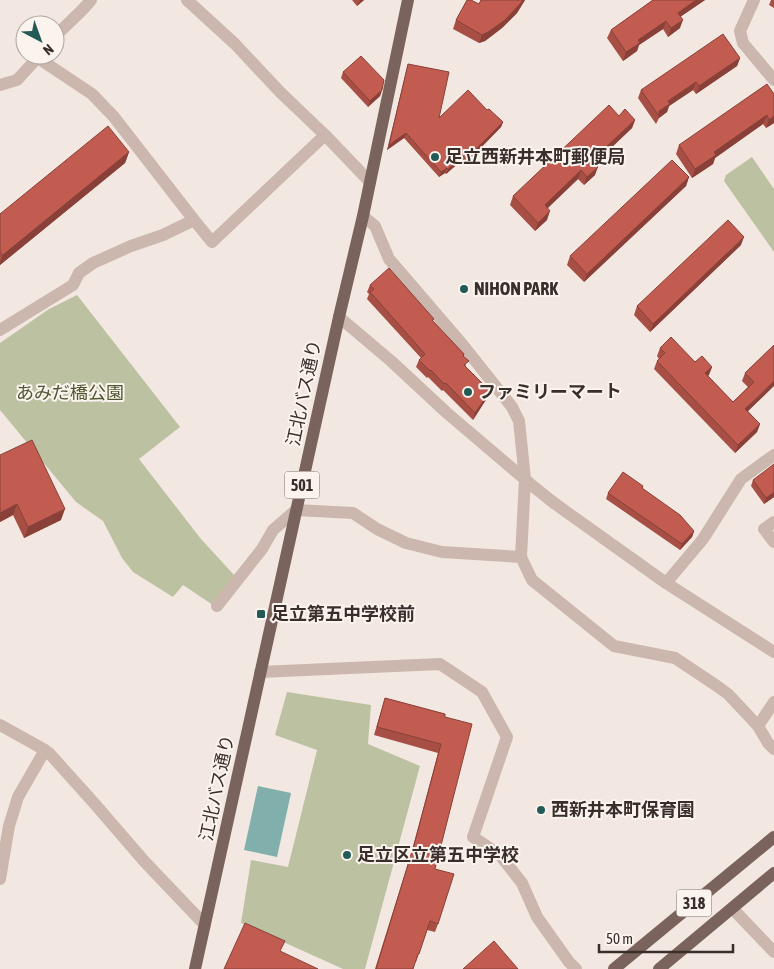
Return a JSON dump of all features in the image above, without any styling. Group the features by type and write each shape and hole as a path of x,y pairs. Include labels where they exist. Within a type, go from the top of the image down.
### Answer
{"main road":[{"name":"江北バス通り","path":"195,969 363,216 408,0"},
{"name":"318","path":"614,969 774,836"},
{"name":"318","path":"659,969 774,873"}],"street":[{"path":"65,26 91,0"},
{"path":"187,0 234,44 370,182"},
{"path":"754,0 740,31 742,43 774,80"},
{"path":"0,85 17,80 31,65"},
{"path":"50,65 92,94 114,117 212,242 325,135"},
{"path":"363,216 375,226 389,259 462,344 512,407 519,421 525,479 521,557 532,580 614,646 675,658 717,686 728,694 758,726 774,749"},
{"path":"0,330 73,285 79,273 92,263 132,246 163,236 194,220"},
{"path":"339,317 391,361 447,413 554,503 666,583 774,652"},
{"path":"666,583 709,530 740,479 774,455"},
{"path":"217,606 262,549 273,530 296,510 353,513 377,529 406,543 442,552 521,557"},
{"path":"774,522 764,529 774,542"},
{"path":"260,672 440,664 482,692 507,737 473,838 500,855 522,883 537,918 576,969"},
{"path":"758,726 774,702"},
{"path":"0,726 45,750 144,861 205,925"},
{"path":"0,879 9,826 18,797 45,750"},
{"path":"732,908 774,952"}],"green space":[{"path":"752,157 774,189 774,252 724,181 726,175"},
{"name":"あみだ橋公園","path":"77,295 180,427 139,459 201,539 235,576 213,605 183,585 173,597 133,572 122,558 103,521 76,502 0,410 0,343 49,309"},
{"path":"287,692 371,705 368,744 420,766 365,969 343,969 241,923 251,860 288,867 317,750 275,735"}],"water":[{"path":"258,786 291,793 277,857 244,850"}],"building":[{"path":"467,0 479,4 481,0 523,0 505,20 482,35 456,20"},
{"path":"653,0 696,0 678,13 683,20 671,28 666,21 638,40 640,43 626,52 611,30"},
{"path":"723,34 740,58 699,86 696,82 668,101 670,104 659,111 659,116 641,90"},
{"path":"361,56 384,80 382,90 370,101 343,72"},
{"path":"408,64 449,72 439,118 468,90 487,110 489,109 503,122 466,159 463,156 448,169 441,172 406,133 389,145"},
{"path":"767,84 774,94 774,116 769,120 767,115 714,152 716,155 695,169 679,145"},
{"path":"609,105 619,116 625,109 635,120 592,160 598,167 587,177 581,170 545,205 550,211 538,223 513,196"},
{"path":"108,126 129,152 3,255 0,252 0,214"},
{"path":"672,160 689,177 587,274 570,256"},
{"path":"728,220 744,237 653,324 637,306"},
{"path":"389,268 434,319 432,320 464,354 463,356 469,361 464,365 490,391 475,413 446,383 444,384 419,360 425,354 370,292 374,289 370,285"},
{"path":"671,337 695,362 702,356 712,367 705,373 733,402 754,382 745,373 774,345 774,381 745,409 760,424 738,445 657,361 665,353 660,348"},
{"path":"32,440 65,509 28,527 17,504 0,513 0,455"},
{"path":"774,464 774,492 766,498 753,480"},
{"path":"623,472 680,515 694,531 682,544 608,493"},
{"path":"385,698 445,714 445,717 472,724 435,869 454,874 438,924 430,921 413,969 376,969 414,845 441,744 377,727"},
{"path":"245,923 285,941 280,951 318,969 224,969"},
{"path":"494,941 518,969 463,969"}],"place":[{"name":"足立西新井本町郵便局","path":"435,157"},
{"name":"NIHON PARK","path":"464,289"},
{"name":"ファミリーマート","path":"468,392"},
{"name":"足立第五中学校前","path":"261,614"},
{"name":"西新井本町保育園","path":"541,810"},
{"name":"足立区立第五中学校","path":"347,855"}]}
